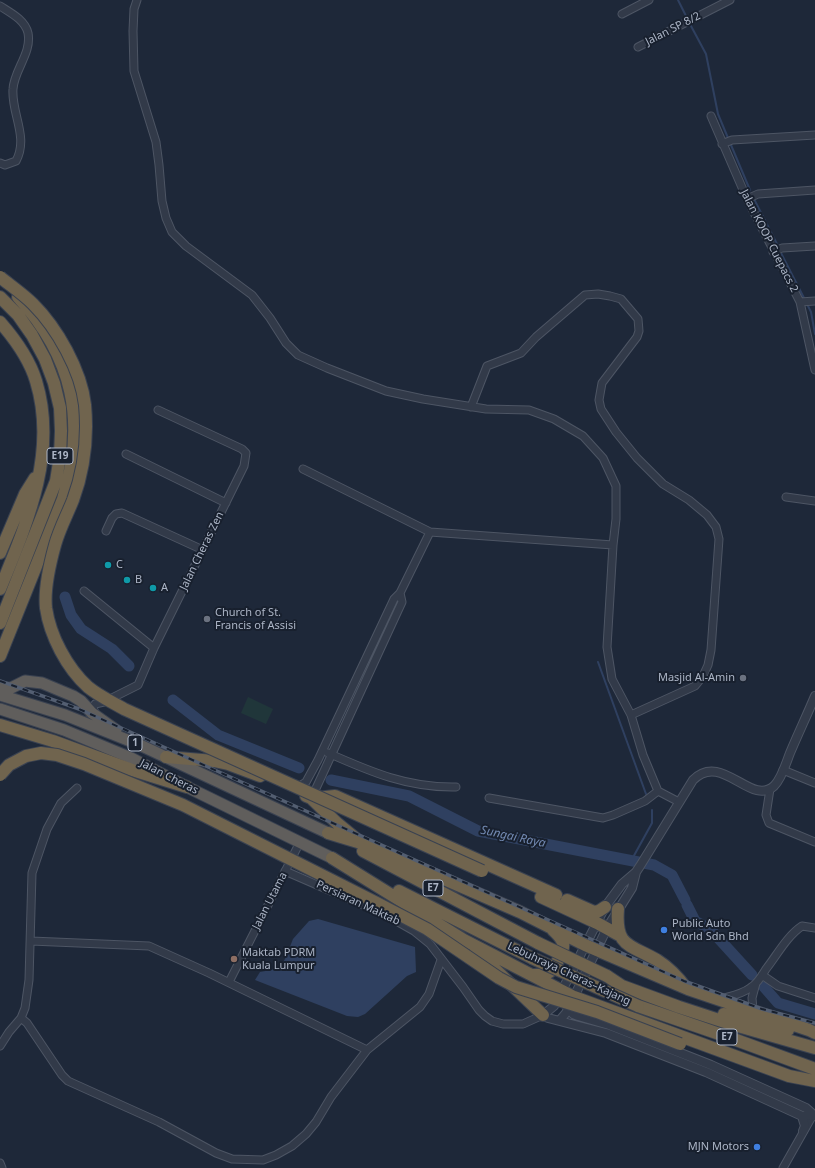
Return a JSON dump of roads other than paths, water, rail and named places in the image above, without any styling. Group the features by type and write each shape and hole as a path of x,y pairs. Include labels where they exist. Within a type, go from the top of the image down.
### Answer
{"highway":[{"path":"0,277 44,328 58,352 69,385 73,405 74,429 74,456 63,499 0,656"},
{"path":"0,277 32,303 64,345 75,370 85,403 86,427 82,466 73,500 55,543 47,585 46,607 52,631 61,654 88,686 101,696 124,709 602,925 619,935"},
{"name":"E19","path":"0,297 18,315 45,359 54,383 60,408 61,431 60,456 56,481 0,623"},
{"name":"E19","path":"0,322 23,353 36,380 43,413 44,440 42,466 33,502 17,549 0,589"},
{"path":"0,553 25,494 42,466"},
{"path":"0,688 11,688 25,680 42,683 81,701 96,717 140,745"},
{"name":"Jalan Cheras","path":"0,694 65,715 140,745 328,833"},
{"name":"Jalan Cheras","path":"3,710 64,730 131,758 332,858"},
{"path":"0,725 53,741 132,770 187,787"},
{"path":"0,775 9,765 26,756 41,753 58,755 84,764 183,805 377,903 427,929 499,978 516,987 597,1012 708,1054 743,1060"},
{"path":"166,757 214,761 228,764 311,798 338,824 361,842"},
{"path":"311,798 335,796 594,912 605,907"},
{"path":"328,833 361,842 520,912 585,945 688,989 815,1033"},
{"name":"Lebuhraya Cheras–Kajang","path":"328,833 538,943 607,976"},
{"path":"332,858 464,940 574,997 743,1060 790,1076 815,1081"},
{"name":"Lebuhraya Cheras–Kajang","path":"332,858 532,958 638,1006 815,1069"},
{"path":"510,883 556,895"},
{"path":"618,909 617,928 619,935 624,942 630,947 658,961 670,970 688,989"},
{"path":"529,974 546,974 552,971 563,950 563,944 560,938 550,928"},
{"path":"464,940 543,1015"},
{"name":"E7","path":"607,976 624,980 704,1009 815,1036"},
{"name":"E7","path":"607,976 622,986 679,1006 731,1024 815,1048"}],"street":[{"path":"137,0 134,9 132,31 134,71 156,142 162,200 166,218 172,232 186,246 252,296 270,318 286,343 298,355 386,391 423,399 486,409 502,408 529,410 554,419 583,436 604,458 616,486 616,518 606,647 612,679 631,716 643,755 658,791 679,802"},
{"path":"622,14 649,0"},
{"name":"Jalan SP 8/2","path":"638,46 730,0"},
{"path":"0,6 14,15 25,25 28,34 28,47 19,68 13,88 21,133 21,147 16,161 5,165 0,163"},
{"name":"Jalan KOOP Cuepacs 2","path":"711,116 747,199 800,302 815,370"},
{"path":"722,144 732,140 815,134"},
{"path":"747,199 758,194 815,190"},
{"path":"773,252 782,248 815,246"},
{"path":"471,407 487,366 521,353 536,337 585,295 598,294 621,299 638,319 638,337 602,383 599,400 601,409 616,432 637,458 663,484 689,500 707,515 716,527 718,539 711,650 708,664 703,676 695,686 631,716"},
{"path":"800,302 815,301"},
{"name":"Jalan Cheras Zen","path":"104,702 138,685 154,648 244,466 246,459 246,453 242,449 158,410"},
{"path":"126,454 226,502"},
{"path":"303,469 430,532 613,545"},
{"path":"786,497 815,501"},
{"path":"106,531 112,518 116,514 122,513 203,550"},
{"path":"290,790 306,782 323,750 394,599 400,593 430,532"},
{"path":"84,591 154,648"},
{"path":"311,798 372,671 402,602 400,593"},
{"path":"73,696 88,703 104,702"},
{"path":"560,1020 574,997 597,950 605,907 622,884 638,869 693,780 699,774 706,771 713,771 722,773 753,789 770,789 775,785 783,770 815,696"},
{"path":"96,717 93,708 94,706 104,702"},
{"path":"323,750 371,772 396,780 421,786 456,787"},
{"path":"783,770 815,783"},
{"path":"0,1046 21,1018 25,1008 30,980 32,873 47,829 62,803 77,788"},
{"path":"770,789 766,815 769,823 815,842"},
{"path":"489,798 603,818 645,801 658,791"},
{"name":"Jalan Utama","path":"229,982 300,842"},
{"path":"638,869 632,888 618,909 585,945 554,1006 543,1015 548,1018 606,1033 660,1054 706,1072 802,1116 814,1115"},
{"name":"Persiaran Maktab","path":"286,871 384,914 414,931 430,944 441,960 455,975 482,1013 492,1021 503,1024 523,1024 543,1015"},
{"path":"718,1000 744,992 756,983 796,930 802,926 815,928"},
{"path":"30,941 149,946 183,960 367,1050"},
{"path":"21,1018 27,1023 62,1075 68,1081 159,1122 202,1146 232,1159 263,1160 292,1146 306,1134 316,1122 331,1097 367,1050 420,1007 429,994 441,960"},
{"path":"762,975 778,986 815,998"},
{"path":"752,1010 752,998 756,983"},
{"path":"568,1008 573,1014 578,1016 609,1025 711,1065 806,1108 814,1115"},
{"path":"783,1168 814,1115"},
{"path":"802,1116 805,1126 803,1132"},
{"path":"0,1163 2,1168"}],"water":[{"path":"318,919 415,947 416,972 407,976 365,1014 358,1017 347,1016 255,980 260,972 280,967 293,939 309,921"}],"waterway":[{"path":"678,0 686,16"},
{"path":"691,26 706,54 718,114 728,138"},
{"path":"731,145 750,190"},
{"path":"754,199 778,246"},
{"path":"781,253 804,298"},
{"path":"808,306 811,312 815,334"},
{"name":"Sungai Raya","path":"65,597 71,615 81,629 112,649 129,666"},
{"path":"598,662 646,794"},
{"name":"Sungai Raya","path":"173,700 218,735 299,768"},
{"name":"Sungai Raya","path":"331,780 409,796 478,831 654,865 672,875 685,900"},
{"path":"631,861 652,823 652,810"},
{"name":"Sungai Raya","path":"687,905 695,921 710,929 752,975"},
{"name":"Sungai Raya","path":"764,987 778,1003 815,1014"}],"railway":[{"path":"0,681 79,709 684,981 762,1009 815,1023"}],"place":[{"name":"C","path":"108,565"},
{"name":"B","path":"127,580"},
{"name":"A","path":"153,588"},
{"name":"Church of St. Francis of Assisi","path":"207,619"},
{"name":"Masjid Al-Amin","path":"743,678"},
{"name":"Public Auto World Sdn Bhd","path":"664,930"},
{"name":"Maktab PDRM Kuala Lumpur","path":"234,959"},
{"name":"MJN Motors","path":"757,1147"}]}
